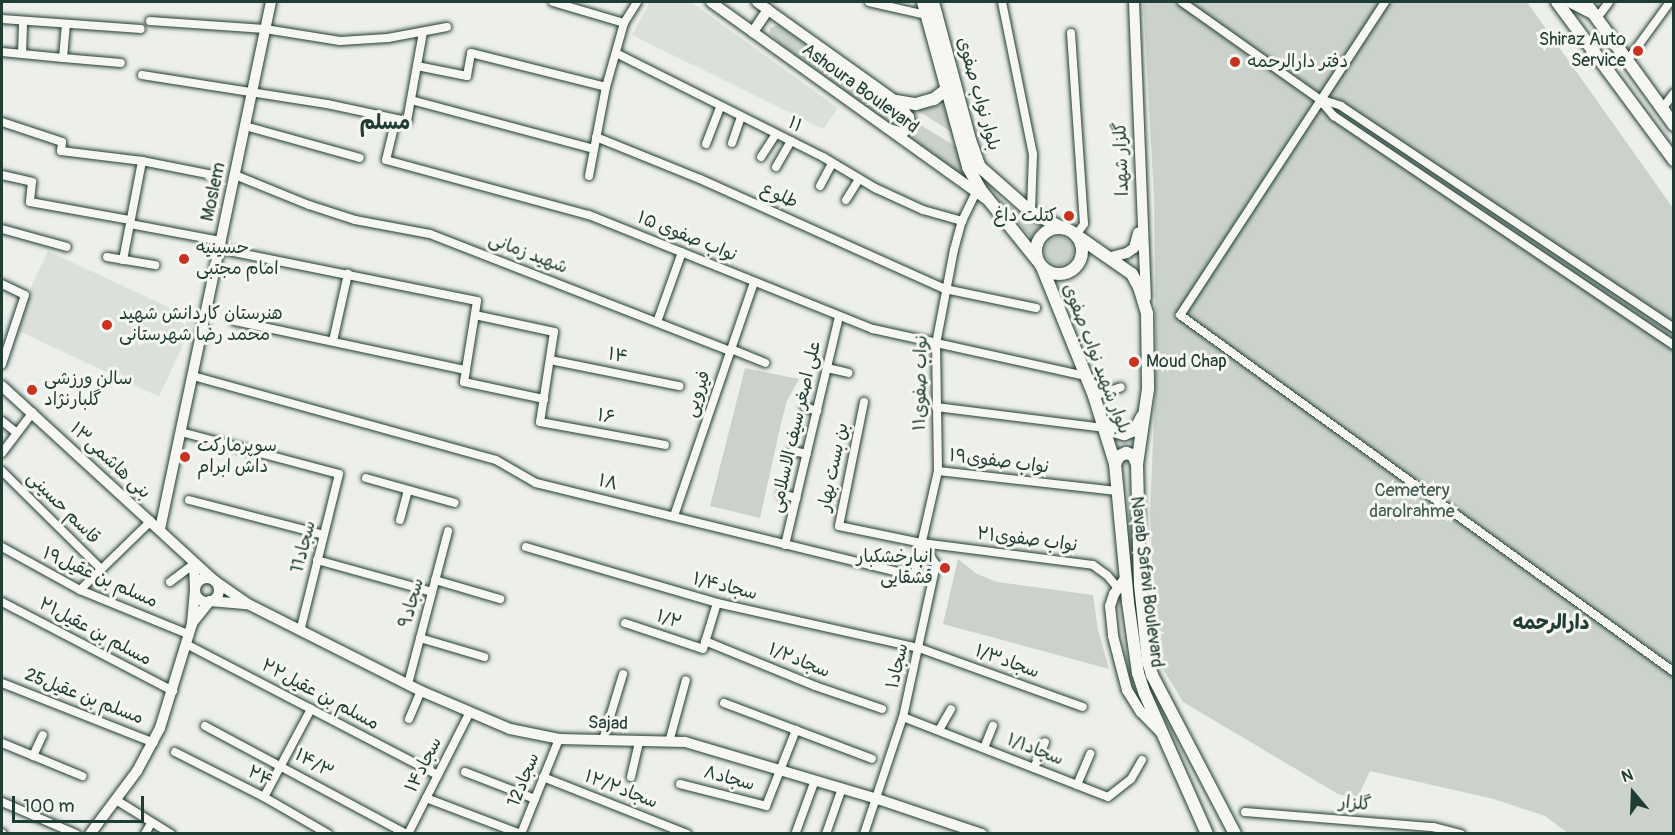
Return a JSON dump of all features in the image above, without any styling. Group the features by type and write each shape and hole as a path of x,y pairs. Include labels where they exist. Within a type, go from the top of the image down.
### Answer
{"main road":[{"path":"923,2 968,167 989,202 1027,244 1040,264 1055,274 1062,274 1075,268 1082,255 1082,248 1076,235"},
{"name":"بلوار نواب صفوی","path":"933,2 970,140 980,167 1031,212 1063,228"},
{"path":"1557,2 1674,160"},
{"path":"1576,2 1596,16 1674,125"},
{"path":"896,101 916,104 934,99 946,89"},
{"path":"1040,264 1036,246 1038,239 1049,230 1063,228 1132,274 1139,287 1147,314 1148,389 1137,464"},
{"name":"بلوار شهید نواب صفوی","path":"1040,264 1094,396 1115,465"},
{"path":"1103,423 1114,432 1124,434 1135,430 1141,422 1148,389"},
{"path":"1115,465 1119,456 1126,453 1133,455 1137,464"},
{"name":"Navab Safavi Boulevard","path":"1137,464 1140,585 1148,660 1152,675 1235,834"},
{"name":"Navab Safavi Boulevard","path":"1115,465 1138,673 1207,834"}],"street":[{"name":"Moslem","path":"160,529 271,2"},
{"path":"553,2 624,22"},
{"path":"589,176 606,87 624,22 637,2"},
{"name":"Ashoura Boulevard","path":"711,2 989,202"},
{"name":"Ashoura Boulevard","path":"757,2 896,101"},
{"path":"869,2 926,15"},
{"path":"1002,2 1033,154 1031,212"},
{"name":"گلزار شهدا","path":"1134,2 1147,314"},
{"path":"1182,2 1319,99 1334,116 1674,345"},
{"path":"1385,2 1319,99 1180,315 1673,669"},
{"path":"1596,16 1609,2"},
{"path":"1627,61 1670,2"},
{"path":"753,32 768,10"},
{"path":"2,19 141,29"},
{"path":"21,54 23,21"},
{"path":"150,21 265,29 340,41 388,38 447,27"},
{"path":"63,58 66,24"},
{"path":"142,75 327,104 407,121 423,32"},
{"path":"1071,33 1084,224 1076,235"},
{"path":"2,52 121,63"},
{"path":"417,66 467,76 471,53 606,87"},
{"name":"۱۱","path":"616,53 791,141 859,179 923,210 962,221"},
{"path":"1662,109 1674,93"},
{"path":"1319,99 1341,106 1674,328"},
{"path":"411,100 594,149"},
{"path":"881,126 898,133 909,128 909,117 896,101"},
{"path":"706,144 720,107"},
{"path":"732,143 741,117"},
{"name":"نواب صفوی ۱۵","path":"396,119 386,160 590,215 873,329 1086,376"},
{"path":"2,122 62,142 61,151 141,161 213,175"},
{"path":"245,126 360,158"},
{"path":"761,158 776,134"},
{"name":"طلوع","path":"596,137 700,179 945,289 1036,308"},
{"path":"776,167 791,141"},
{"path":"123,260 141,161"},
{"path":"820,186 832,163"},
{"path":"2,175 32,182 30,202 130,222 311,267 477,301 464,382 544,399 554,332 475,315"},
{"name":"شهید زمانی","path":"235,175 309,205 355,220 430,234 765,363"},
{"path":"846,200 859,179"},
{"path":"1111,258 1127,254 1137,243 1140,187"},
{"name":"۱۱نواب صفوی","path":"914,576 938,471 936,344 945,289 962,221 975,194"},
{"path":"2,230 67,247"},
{"path":"657,322 682,252"},
{"path":"107,257 154,266"},
{"path":"333,341 348,274"},
{"name":"فیرویی","path":"674,516 754,282"},
{"path":"2,284 25,295 2,364"},
{"name":"علی اصغر سیف الاسلامی","path":"785,545 839,316"},
{"path":"235,321 466,370"},
{"name":"۱۴","path":"550,360 679,386"},
{"path":"827,369 848,373"},
{"name":"۱۸","path":"193,376 496,460 536,483 914,576"},
{"name":"بنی هاشمی۱۳","path":"2,386 160,529 194,564 248,604"},
{"path":"1094,396 1121,387"},
{"name":"۱۶","path":"544,399 540,422 665,445"},
{"name":"بن بست بهار","path":"864,402 838,526 922,543"},
{"path":"805,407 817,411"},
{"path":"936,407 1038,421 1103,423"},
{"path":"2,453 33,412"},
{"path":"2,421 17,433"},
{"name":"11سجاد","path":"181,432 339,474 301,628"},
{"path":"793,451 807,454"},
{"name":"قاسم حسینی","path":"2,471 101,569"},
{"name":"۱۹نواب صفوی","path":"938,471 1117,491"},
{"path":"366,478 455,503"},
{"path":"400,520 408,490"},
{"path":"783,495 796,498"},
{"path":"189,500 324,535"},
{"path":"80,590 151,521"},
{"name":"۹سجاد","path":"408,684 448,531"},
{"name":"۲۱نواب صفوی","path":"922,543 1093,565 1107,575 1118,588"},
{"name":"۱سجاد","path":"864,834 878,799 903,717 936,565 922,543"},
{"name":"۱/۴سجاد","path":"526,547 717,603 919,648"},
{"name":"مسلم بن عقیل۱۹","path":"2,548 80,590 189,634"},
{"path":"317,561 432,592"},
{"path":"170,582 194,564"},
{"path":"194,564 195,591 202,600 248,604"},
{"path":"1126,577 1110,606 1113,636 1127,690 1141,711 1163,735"},
{"path":"90,834 154,743 189,634 197,583 203,578 215,580 219,590 216,597 210,601 189,634"},
{"path":"435,580 500,599"},
{"name":"مسلم بن عقیل۲۱","path":"2,602 172,692"},
{"path":"704,645 717,603"},
{"name":"Sajad","path":"248,604 301,628 421,691 510,729 559,739 685,742 878,799 982,834"},
{"name":"۱/۲","path":"625,623 704,645"},
{"name":"مسلم بن عقیل۲۲","path":"189,634 311,709 438,775"},
{"path":"420,638 484,657"},
{"name":"۱/۲سجاد","path":"704,645 882,709"},
{"name":"۱/۳سجاد","path":"919,648 1083,707"},
{"path":"603,740 622,674"},
{"path":"669,742 686,680"},
{"name":"مسلم بن عقیل25","path":"2,683 154,743"},
{"path":"409,719 421,691"},
{"path":"724,703 872,759"},
{"path":"264,797 311,709"},
{"path":"939,730 951,709"},
{"name":"۱۴سجاد","path":"407,834 470,712"},
{"name":"۱/۱سجاد","path":"903,717 1108,797 1131,779 1142,760"},
{"name":"۱۴/۳","path":"205,726 407,834"},
{"path":"984,748 993,726"},
{"path":"780,770 796,730"},
{"path":"33,756 43,735"},
{"name":"12سجاد","path":"521,834 559,739"},
{"path":"631,777 639,741"},
{"path":"2,742 82,776"},
{"path":"1034,768 1046,742"},
{"name":"۲۴","path":"175,752 264,797 328,834"},
{"path":"1077,785 1090,753"},
{"name":"۸سجاد","path":"680,784 766,806 780,770"},
{"path":"465,772 535,799"},
{"name":"۱۲/۲سجاد","path":"543,777 687,834"},
{"path":"796,832 815,780"},
{"path":"826,834 842,788"},
{"path":"426,798 521,834"},
{"path":"116,800 171,834"},
{"path":"2,802 76,834"},
{"name":"گلزار","path":"1245,812 1433,827 1461,834"},
{"path":"145,834 151,823"}],"shaded area":[{"path":"650,2 691,2 838,108 823,129 632,35"},
{"name":"هنرستان کاردانش شهید محمد رضا شهرستانی","path":"48,251 195,319 159,397 12,328"}],"green space":[{"name":"Cemetery darolrahme","path":"1143,2 1527,2 1673,208 1673,833 1568,833 1545,816 1494,799 1370,771 1357,799 1338,794 1183,702 1157,659 1150,513 1156,367 1154,196"},
{"path":"779,25 900,112 905,117 902,126 897,128 891,125 780,44 770,33 770,28"},
{"path":"944,105 953,133 917,110"},
{"path":"919,124 957,147 964,165 960,175 910,139 917,134"},
{"path":"996,196 1041,227 1032,239"},
{"path":"1059,237 1069,241 1073,251 1069,261 1059,265 1049,261 1045,251 1049,241"},
{"path":"745,368 799,379 787,401 760,518 710,506"},
{"path":"958,559 977,574 997,582 1093,595 1098,630 1109,669 943,624"}],"place":[{"name":"Shiraz Auto Service","path":"1638,51"},
{"name":"دفتر دارالرحمه","path":"1235,62"},
{"name":"کتلت داغ","path":"1069,216"},
{"name":"حسینیه امام مجتبی","path":"184,259"},
{"name":"هنرستان کاردانش شهید محمد رضا شهرستانی","path":"107,325"},
{"name":"Moud Chap","path":"1134,362"},
{"name":"سالن ورزشی گلبارنژاد","path":"32,390"},
{"name":"سوپرمارکت داش ابرام","path":"185,457"},
{"name":"انبارخشکبار قشقایی","path":"945,568"}],"district":[{"name":"مسلم","path":"385,122"},
{"name":"دارالرحمه","path":"1551,622"}]}
